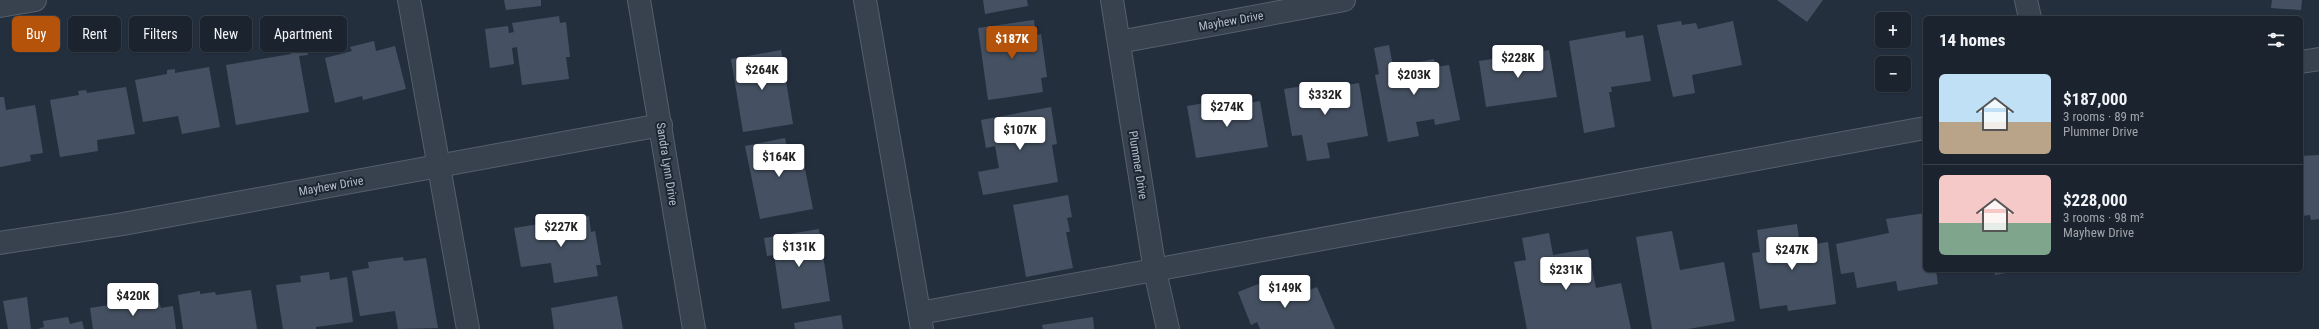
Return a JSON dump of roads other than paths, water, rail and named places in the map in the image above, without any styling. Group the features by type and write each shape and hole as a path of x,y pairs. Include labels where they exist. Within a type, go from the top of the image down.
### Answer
{"street":[{"path":"0,6 35,0"},
{"path":"409,0 437,166 468,329"},
{"name":"Sandra Lynn Drive","path":"639,0 694,329"},
{"path":"865,0 921,321 1155,270 1923,128"},
{"name":"Plummer Drive","path":"1112,0 1155,270 1168,329"},
{"name":"Mayhew Drive","path":"1119,42 1344,0"},
{"path":"2026,0 2030,16"},
{"path":"2303,62 2319,59"},
{"name":"Mayhew Drive","path":"0,243 123,224 661,125"}]}
